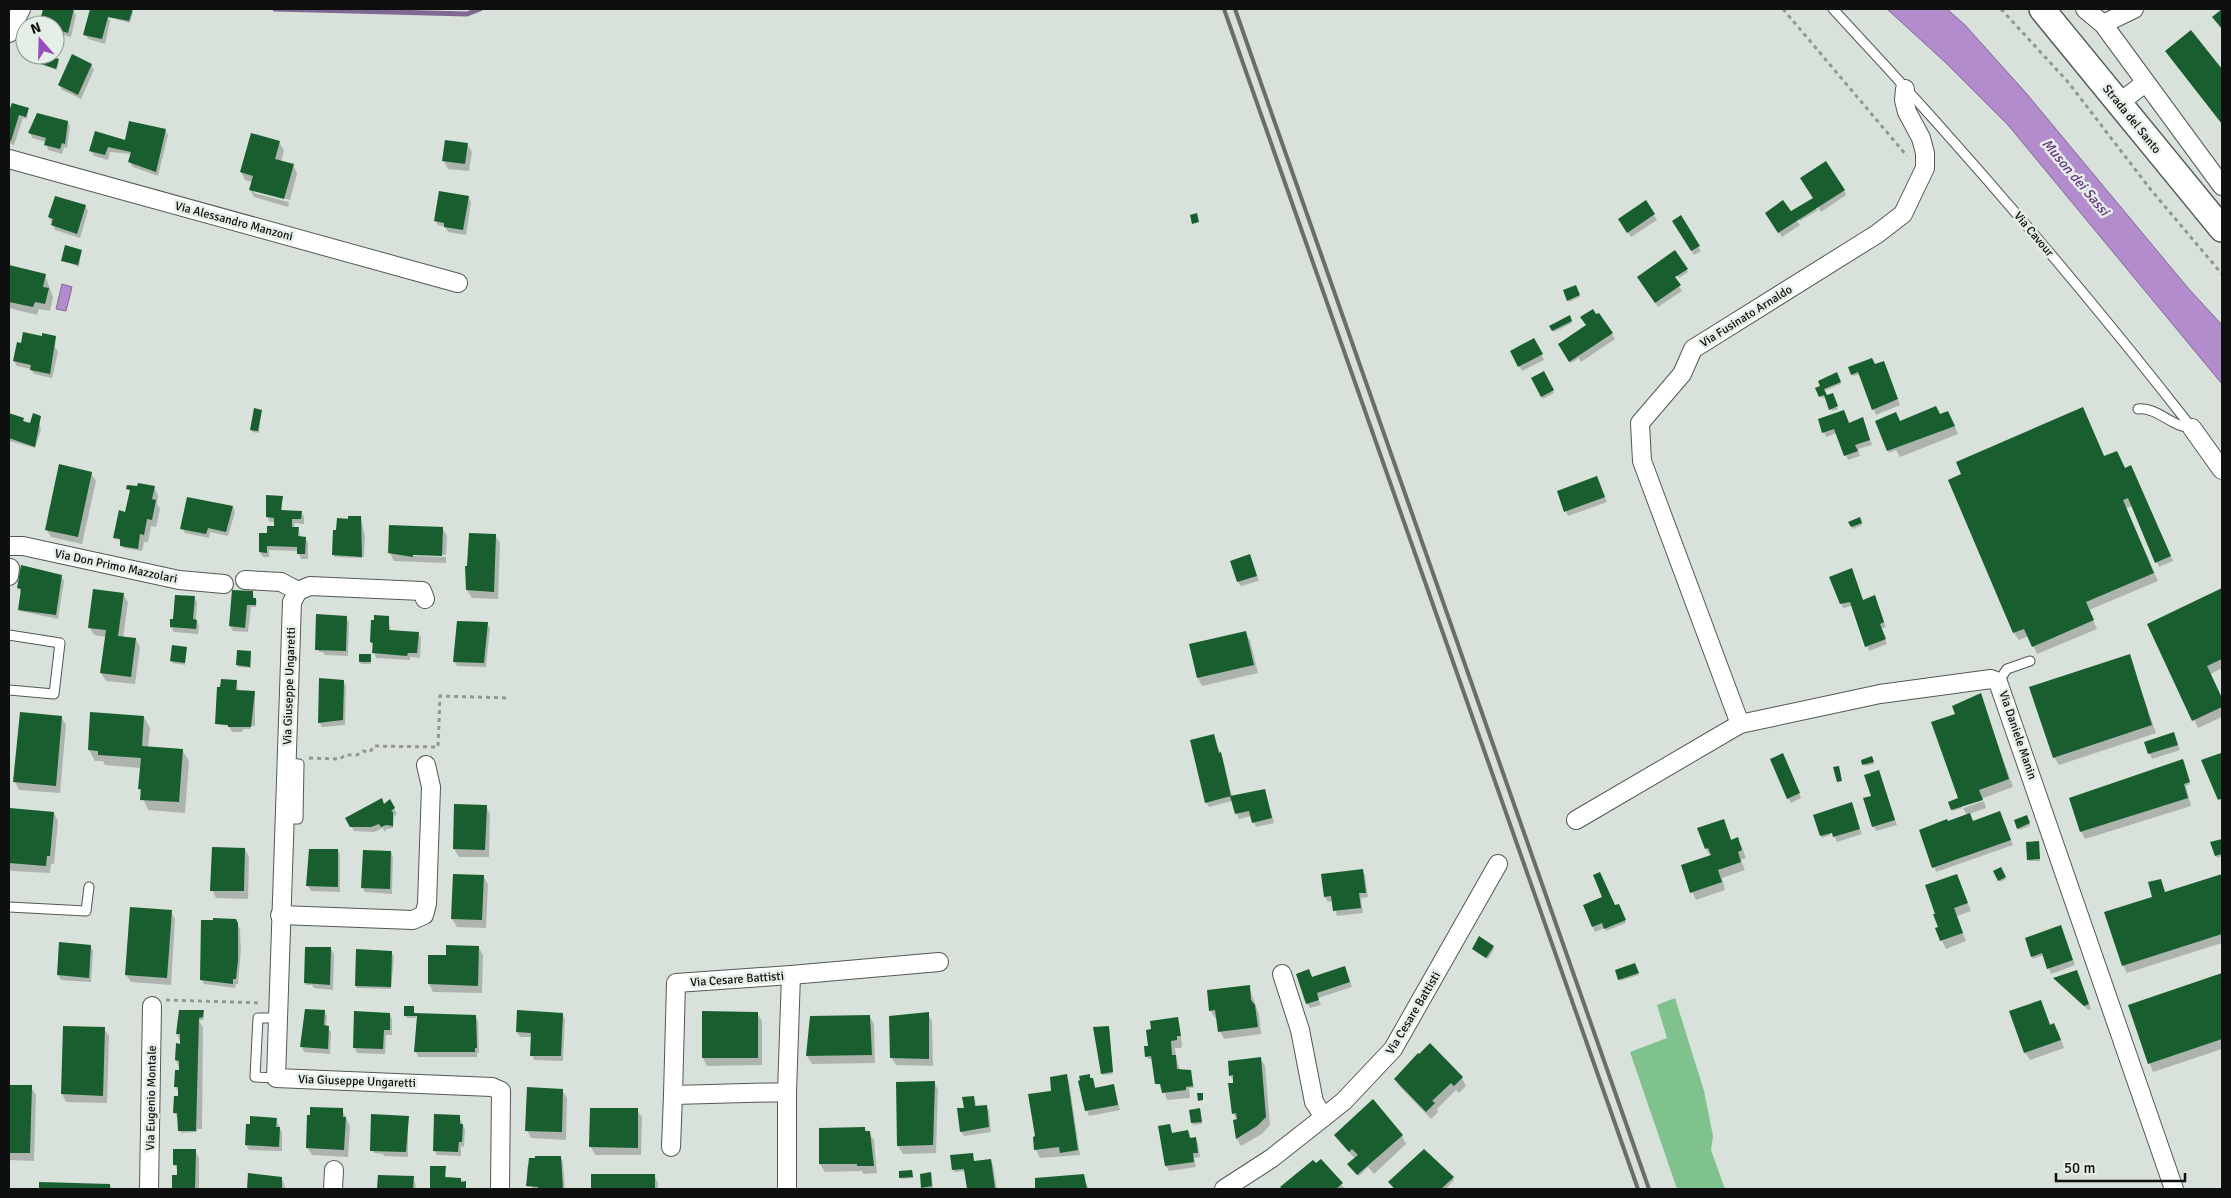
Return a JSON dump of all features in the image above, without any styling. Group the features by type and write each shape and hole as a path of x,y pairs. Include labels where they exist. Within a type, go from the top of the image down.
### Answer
{"main road":[{"name":"Strada del Santo","path":"2042,9 2222,229"}],"street":[{"path":"9,33 21,9"},
{"path":"2086,9 2103,24 2222,186"},
{"path":"2103,24 2134,9"},
{"path":"2119,103 2145,82"},
{"name":"Via Fusinato Arnaldo","path":"1740,724 1642,461 1640,423 1682,374 1693,349 1877,234 1903,214 1925,168 1925,153 1907,112 1904,100 1905,89"},
{"name":"Via Alessandro Manzoni","path":"9,159 458,283"},
{"name":"Via Cavour","path":"2192,428 2222,470"},
{"name":"Via Don Primo Mazzolari","path":"9,546 23,546 179,580 224,584"},
{"path":"245,580 281,582 298,591 310,586 422,591 425,598"},
{"name":"Via Giuseppe Ungaretti","path":"298,591 292,602 276,1078 492,1087 500,1090 500,1189"},
{"name":"Via Daniele Manin","path":"1576,820 1740,724 1880,694 1991,679 1998,682 2174,1189"},
{"path":"280,916 413,920 424,915 427,904 431,787 426,765"},
{"name":"Via Cesare Battisti","path":"1224,1189 1272,1158 1344,1101 1393,1049 1498,864"},
{"name":"Via Cesare Battisti","path":"671,1147 676,983 791,976 939,962"},
{"path":"1282,974 1300,1030 1314,1102 1324,1117"},
{"name":"Via Cesare Battisti","path":"787,1189 787,1092 791,976"},
{"name":"Via Eugenio Montale","path":"149,1189 152,1006"},
{"path":"673,1095 787,1092"},
{"path":"333,1189 334,1170"}],"lane":[{"name":"Via Cavour","path":"1833,9 1991,184 2074,281 2192,428"},
{"path":"2138,409 2149,408 2176,426 2192,428"},
{"path":"9,635 60,643 54,694 9,690"},
{"path":"1998,682 2007,669 2030,661"},
{"path":"9,907 86,911 89,887"}],"path":[{"path":"1782,9 1902,149 1914,174 1915,190"},
{"path":"2001,9 2068,82 2152,190 2222,274"},
{"path":"286,760 340,759 345,755 357,756 362,751 370,752 374,746 438,748 440,696 509,698"},
{"path":"152,1006 153,999 278,1011"}],"green space":[{"path":"1675,998 1704,1091 1713,1136 1711,1150 1725,1189 1677,1189 1630,1052 1667,1038 1657,1005"}],"water":[{"name":"Muson dei Sassi","path":"1887,9 1947,9 1965,25 2026,93 2188,288 2222,325 2222,384 2008,125 1946,63"},
{"path":"62,284 72,287 66,311 56,309"}],"building":[{"path":"43,9 74,9 68,33 65,32 65,15 42,15"},
{"path":"90,9 133,9 129,21 108,17 102,39 83,35"},
{"path":"2222,9 2222,29 2212,17"},
{"path":"2191,30 2222,69 2222,124 2165,51"},
{"path":"72,54 92,64 78,95 58,85"},
{"path":"45,65 57,65 56,69"},
{"path":"12,103 29,108 26,117 19,115 11,141 9,140 9,111"},
{"path":"37,113 68,121 65,144 62,143 60,149 44,145 46,138 28,133"},
{"path":"129,121 166,129 156,172 128,162 131,152 108,147 105,155 89,151 95,131 125,140"},
{"path":"251,133 280,141 275,159 294,164 284,199 249,190 253,176 240,172"},
{"path":"445,140 468,143 465,164 442,161"},
{"path":"1826,161 1845,190 1778,233 1765,213 1783,200 1791,211 1813,198 1800,178"},
{"path":"439,191 469,196 463,230 444,227 444,223 434,221"},
{"path":"55,196 86,205 77,234 51,225 53,219 48,217"},
{"path":"1646,200 1655,214 1627,233 1618,219"},
{"path":"1197,213 1199,222 1192,224 1190,215"},
{"path":"1681,215 1700,246 1691,251 1672,221"},
{"path":"65,245 82,250 78,265 61,261"},
{"path":"1675,250 1688,269 1675,277 1681,285 1655,303 1637,277"},
{"path":"9,265 46,274 43,287 49,288 45,304 35,302 33,307 9,302"},
{"path":"1576,285 1580,295 1567,301 1563,290"},
{"path":"1593,309 1596,314 1599,313 1613,333 1569,362 1558,344 1586,325 1580,317"},
{"path":"1570,315 1572,321 1552,331 1549,326"},
{"path":"23,332 42,336 42,333 56,336 50,374 30,370 31,365 13,361 17,342 21,343"},
{"path":"1534,338 1543,354 1518,367 1510,351"},
{"path":"1872,358 1875,364 1884,361 1898,399 1872,410 1858,372 1851,375 1848,367"},
{"path":"1544,371 1554,390 1541,397 1531,378"},
{"path":"1837,372 1841,382 1824,389 1827,395 1833,393 1838,406 1829,410 1824,395 1819,397 1815,388 1820,386 1818,381"},
{"path":"1936,406 1940,414 1948,411 1955,426 1887,451 1875,421 1896,412 1900,421"},
{"path":"2083,407 2104,456 2117,451 2125,468 2131,465 2171,556 2155,563 2128,498 2123,500 2154,573 2086,602 2094,620 2032,647 2024,629 2013,633 1948,480 1961,474 1956,462"},
{"path":"254,408 262,410 258,431 250,430"},
{"path":"1844,410 1849,423 1863,417 1870,440 1855,445 1858,451 1844,456 1834,429 1822,433 1818,419"},
{"path":"9,413 24,418 23,421 30,423 33,413 41,416 35,447 9,438"},
{"path":"59,464 92,472 78,537 45,530"},
{"path":"1597,476 1605,497 1564,512 1557,491"},
{"path":"138,483 155,486 152,499 156,500 152,520 147,519 144,535 140,534 138,549 120,546 120,539 113,538 119,510 125,512 130,490 126,489 127,485 137,486"},
{"path":"266,495 283,496 281,510 302,511 301,519 292,519 292,527 299,527 298,536 306,537 305,554 297,554 297,547 267,546 267,553 259,552 259,533 267,533 267,526 274,526 274,518 266,517"},
{"path":"187,497 233,506 226,532 208,528 206,534 180,529"},
{"path":"348,516 361,516 362,557 332,555 333,530 336,530 337,518 348,519"},
{"path":"1860,517 1862,523 1851,527 1848,522"},
{"path":"389,525 443,527 442,556 413,555 413,557 388,553"},
{"path":"469,533 496,534 494,592 466,590 465,566 467,566"},
{"path":"1250,554 1257,576 1237,582 1230,561"},
{"path":"21,565 62,575 56,615 18,610 21,589 17,588"},
{"path":"1852,568 1863,600 1875,595 1884,622 1880,624 1886,639 1865,647 1850,602 1840,604 1829,577"},
{"path":"2222,588 2222,659 2207,666 2222,698 2222,707 2192,721 2147,624"},
{"path":"93,589 124,593 118,636 136,638 131,677 100,673 106,630 88,628"},
{"path":"232,590 253,591 253,598 256,598 256,605 247,605 245,628 229,626"},
{"path":"175,595 195,596 193,619 197,620 196,629 170,627 170,619 173,619"},
{"path":"316,614 347,616 346,651 315,650"},
{"path":"374,615 389,616 389,630 419,632 417,653 408,653 407,656 372,653 373,643 370,642 371,620 374,620"},
{"path":"457,621 488,622 484,663 453,662"},
{"path":"1246,631 1254,665 1197,678 1189,644"},
{"path":"172,645 187,647 185,663 170,661"},
{"path":"237,650 251,651 250,667 236,665"},
{"path":"359,654 371,654 371,662 359,662"},
{"path":"2130,654 2152,725 2053,758 2029,687"},
{"path":"319,678 344,680 343,720 318,723"},
{"path":"221,679 237,680 236,690 255,691 251,727 228,727 228,725 215,724 217,687 220,687"},
{"path":"1981,693 2009,779 1979,790 1983,800 1951,810 1948,802 1958,798 1931,722 1955,714 1952,706"},
{"path":"20,712 62,716 56,786 13,782"},
{"path":"90,712 144,716 142,746 183,749 179,802 140,800 141,789 138,789 141,758 98,755 98,751 88,750"},
{"path":"2174,732 2178,745 2148,754 2144,742"},
{"path":"1214,734 1219,753 1221,752 1231,796 1205,803 1190,740"},
{"path":"1783,753 1800,793 1787,799 1770,759"},
{"path":"2221,753 2222,798 2218,800 2201,760"},
{"path":"1872,756 1874,762 1862,765 1861,760"},
{"path":"2183,759 2190,782 2184,784 2188,798 2080,832 2069,798"},
{"path":"1839,766 1842,781 1837,782 1833,767"},
{"path":"1879,770 1895,820 1872,827 1863,798 1871,796 1864,775"},
{"path":"1265,789 1272,818 1252,823 1249,811 1235,814 1230,796"},
{"path":"382,798 384,804 390,799 395,808 391,811 393,812 393,826 386,825 381,827 379,824 371,827 350,827 345,818"},
{"path":"1852,802 1860,829 1833,837 1832,833 1820,836 1813,815"},
{"path":"454,804 487,805 485,850 453,849"},
{"path":"10,808 54,812 50,856 47,856 46,866 9,863"},
{"path":"2000,811 2011,840 1932,868 1919,830 1947,819 1948,821 1970,813 1973,821"},
{"path":"2027,815 2030,823 2017,829 2014,820"},
{"path":"1724,819 1731,840 1738,837 1742,850 1738,852 1741,862 1718,870 1722,882 1690,893 1681,865 1711,855 1708,848 1705,849 1697,828"},
{"path":"2222,839 2222,854 2215,856 2210,842"},
{"path":"2039,841 2040,859 2027,860 2026,842"},
{"path":"212,847 245,848 244,891 210,891"},
{"path":"309,849 338,849 338,887 306,886"},
{"path":"363,850 391,851 390,889 361,888"},
{"path":"2001,867 2006,877 1998,881 1993,871"},
{"path":"1363,869 1366,893 1359,893 1361,908 1333,911 1331,896 1324,897 1321,874"},
{"path":"1600,872 1615,905 1619,904 1626,920 1604,929 1602,923 1592,927 1583,905 1602,897 1593,875"},
{"path":"453,874 484,875 482,920 451,919"},
{"path":"1957,874 1968,903 1954,908 1963,933 1940,941 1935,928 1938,927 1933,914 1935,914 1925,885"},
{"path":"2222,874 2222,934 2122,966 2104,912 2152,897 2148,882 2161,879 2165,892"},
{"path":"130,907 172,910 167,978 125,975"},
{"path":"213,918 236,919 238,923 238,960 236,979 233,979 233,984 200,980 201,920 213,920"},
{"path":"2061,925 2073,960 2047,969 2042,953 2031,957 2025,938"},
{"path":"1479,936 1494,946 1486,958 1472,949"},
{"path":"59,942 91,945 89,978 57,975"},
{"path":"446,945 479,946 478,986 428,984 428,955 446,955"},
{"path":"305,947 331,947 330,985 304,983"},
{"path":"356,949 392,951 391,987 355,986"},
{"path":"1635,963 1639,973 1618,980 1615,970"},
{"path":"1345,966 1350,982 1317,993 1319,1000 1306,1004 1296,974 1309,969 1312,977"},
{"path":"2077,970 2089,1004 2084,1006 2053,978"},
{"path":"2222,973 2222,1039 2148,1064 2128,1005"},
{"path":"1250,985 1251,1000 1255,1005 1258,1027 1218,1032 1215,1010 1209,1011 1207,990"},
{"path":"2041,1000 2050,1025 2054,1023 2061,1040 2024,1053 2009,1011"},
{"path":"404,1006 414,1006 414,1013 476,1015 477,1048 475,1048 475,1052 414,1052 417,1016 404,1016"},
{"path":"305,1009 325,1010 324,1025 329,1026 328,1049 300,1047"},
{"path":"179,1010 204,1010 203,1017 199,1018 196,1131 178,1131 177,1113 173,1113 174,1096 178,1096 178,1087 174,1087 175,1070 179,1070 179,1061 175,1060 176,1043 180,1044 180,1034 176,1034"},
{"path":"517,1010 563,1013 561,1056 530,1056 531,1033 516,1032"},
{"path":"354,1011 390,1013 390,1030 384,1030 383,1049 353,1048"},
{"path":"702,1011 758,1012 758,1058 702,1058"},
{"path":"929,1012 929,1059 890,1058 889,1016"},
{"path":"870,1015 872,1055 806,1056 810,1016"},
{"path":"1178,1017 1181,1036 1177,1036 1177,1040 1171,1041 1172,1055 1176,1055 1177,1069 1191,1070 1193,1086 1186,1087 1186,1090 1162,1093 1160,1084 1155,1084 1151,1056 1145,1057 1144,1046 1148,1046 1146,1030 1151,1029 1150,1021"},
{"path":"63,1026 105,1027 103,1096 61,1094"},
{"path":"1109,1026 1113,1072 1101,1074 1093,1027"},
{"path":"1430,1043 1463,1077 1454,1086 1451,1083 1432,1101 1435,1103 1426,1112 1394,1079"},
{"path":"1261,1057 1266,1117 1257,1126 1236,1139 1233,1120 1237,1119 1236,1113 1232,1114 1228,1083 1233,1083 1233,1075 1229,1076 1228,1061"},
{"path":"1067,1074 1078,1150 1060,1153 1059,1147 1034,1150 1033,1137 1035,1136 1028,1094 1051,1091 1050,1077"},
{"path":"1090,1074 1095,1088 1114,1084 1118,1105 1085,1111 1078,1081 1080,1080 1079,1076"},
{"path":"935,1081 933,1145 897,1146 896,1082"},
{"path":"9,1085 32,1085 30,1153 9,1153"},
{"path":"527,1087 563,1089 562,1132 525,1131"},
{"path":"1197,1093 1203,1093 1203,1100 1198,1101"},
{"path":"974,1096 975,1106 987,1105 989,1127 960,1132 957,1108 964,1108 962,1097"},
{"path":"1373,1099 1403,1135 1357,1175 1347,1164 1358,1155 1352,1149 1349,1152 1334,1135"},
{"path":"310,1107 343,1108 343,1117 346,1117 344,1150 306,1148 307,1115 310,1115"},
{"path":"590,1108 638,1108 638,1148 589,1147"},
{"path":"1200,1108 1202,1122 1191,1123 1189,1110"},
{"path":"371,1114 409,1116 406,1152 370,1151"},
{"path":"434,1114 460,1115 460,1124 463,1124 462,1142 459,1142 458,1152 433,1151"},
{"path":"250,1116 277,1118 276,1127 280,1127 279,1147 245,1145 246,1124 250,1124"},
{"path":"1170,1124 1172,1133 1188,1130 1190,1138 1196,1137 1198,1153 1193,1153 1194,1162 1165,1166 1158,1126"},
{"path":"865,1127 865,1131 870,1131 874,1166 819,1164 819,1128"},
{"path":"173,1149 196,1149 195,1189 172,1189 172,1175 177,1175 177,1165 173,1165"},
{"path":"1424,1149 1454,1177 1441,1189 1395,1189 1388,1182"},
{"path":"973,1153 974,1161 991,1159 995,1188 967,1189 964,1169 952,1170 950,1155"},
{"path":"535,1156 561,1156 563,1189 538,1189 538,1187 526,1186 529,1158 535,1158"},
{"path":"1321,1159 1343,1183 1336,1189 1282,1189 1280,1187 1313,1160 1316,1163"},
{"path":"430,1166 446,1166 445,1177 461,1178 461,1182 466,1181 466,1189 430,1189"},
{"path":"912,1170 913,1177 899,1178 899,1171"},
{"path":"931,1172 932,1186 921,1188 920,1174"},
{"path":"248,1173 282,1177 282,1189 247,1189"},
{"path":"591,1174 655,1174 655,1189 591,1189"},
{"path":"1084,1174 1087,1189 1035,1189 1035,1178"},
{"path":"378,1175 414,1176 413,1189 377,1189"},
{"path":"39,1182 110,1184 110,1189 39,1189"}],"waterway":[{"path":"275,9 467,14 480,9"}],"railway":[{"path":"1224,9 1638,1189"},
{"path":"1235,9 1649,1189"}]}
